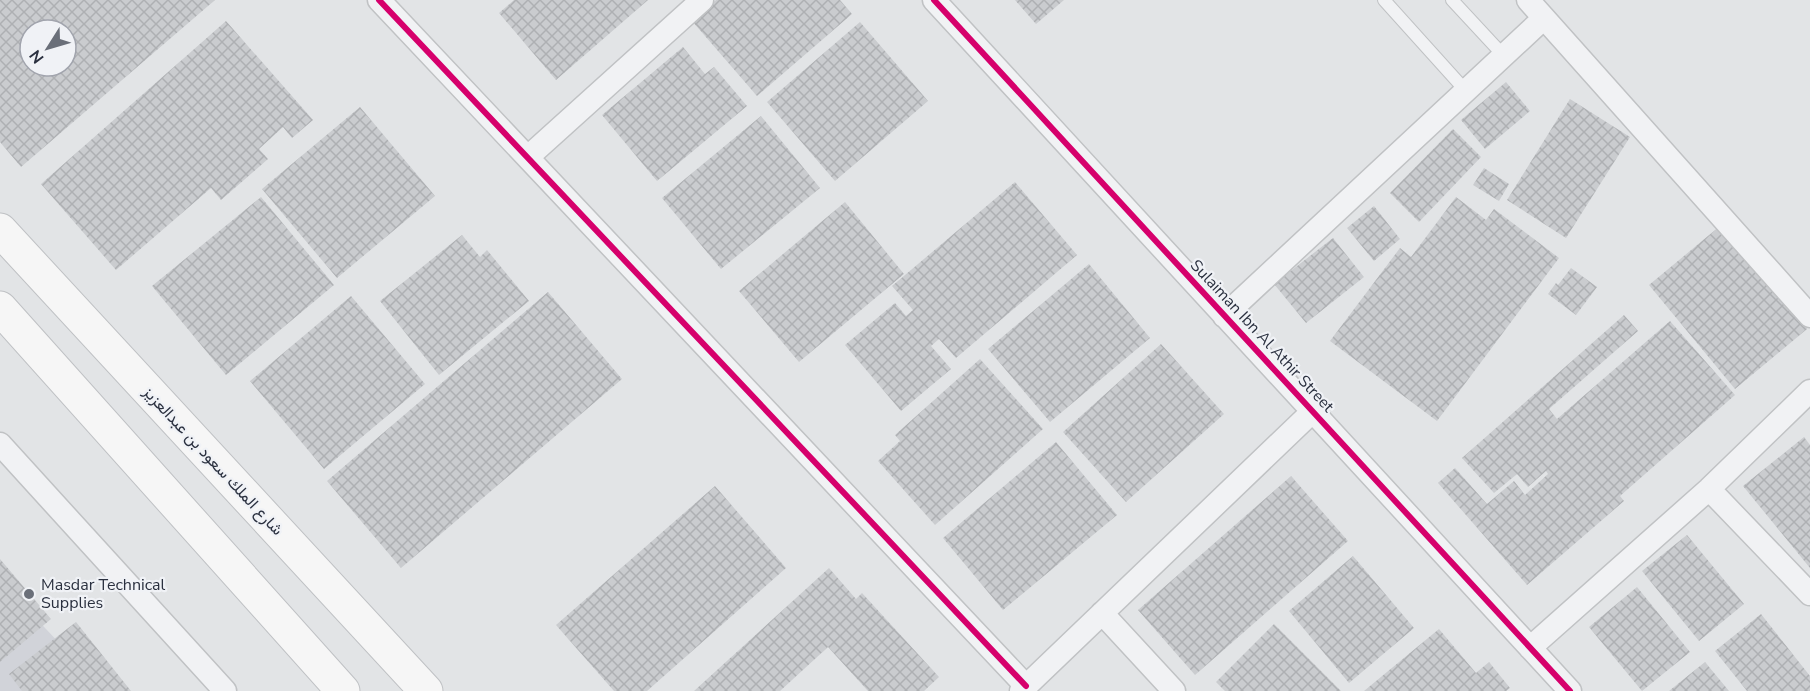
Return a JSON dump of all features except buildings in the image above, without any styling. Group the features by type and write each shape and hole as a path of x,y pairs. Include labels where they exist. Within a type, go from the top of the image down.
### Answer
{"main road":[{"name":"شارع الملك سعود بن عبدالعزيز","path":"0,230 426,691"},
{"path":"0,308 344,691"}],"street":[{"path":"379,0 1023,689 1312,412"},
{"path":"528,157 702,0"},
{"name":"Sulaiman Ibn Al Athir Street","path":"934,0 1570,691"},
{"path":"1528,0 1810,316"},
{"path":"1224,316 1544,18"},
{"path":"1530,648 1709,489 1810,391"},
{"path":"4,457 225,691"},
{"path":"1709,489 1810,594"},
{"path":"1102,613 1174,691"}],"lane":[{"path":"1384,0 1466,91"},
{"path":"1452,0 1504,56"}],"shaded area":[{"path":"0,580 91,677 104,691 0,691"}],"cycle path":[{"path":"379,0 1026,686"},
{"path":"934,0 1570,691"}],"place":[{"name":"Masdar Technical Supplies","path":"29,594"}]}
